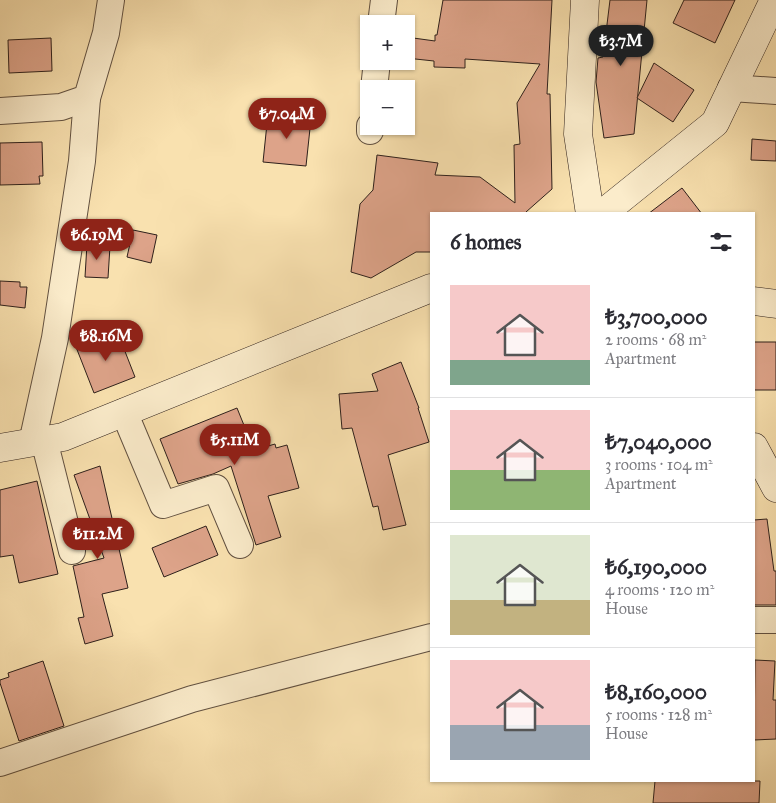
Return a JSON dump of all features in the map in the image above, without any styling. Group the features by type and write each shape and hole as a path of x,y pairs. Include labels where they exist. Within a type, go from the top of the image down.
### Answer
{"street":[{"path":"72,551 38,442 82,161 87,98 106,33 111,0"},
{"path":"382,15 384,0"},
{"path":"585,0 578,134 590,212"},
{"path":"604,212 715,123 774,0"},
{"path":"732,88 776,91"},
{"path":"0,111 61,107 87,98"},
{"path":"0,448 63,437 430,288"},
{"path":"755,301 776,304"},
{"path":"124,412 163,505 216,488 240,545"},
{"path":"755,450 776,488"},
{"path":"755,620 776,620"},
{"path":"0,763 192,699 430,637"}],"building":[{"path":"443,0 552,0 547,94 550,94 552,189 526,212 430,212 430,252 416,252 371,278 351,272 360,204 373,190 377,155 438,163 435,175 480,177 515,203 514,145 520,144 517,103 540,64 465,59 465,68 434,67 434,61 415,59 415,38 435,41 435,35 437,35"},
{"path":"610,0 647,0 634,134 604,138 596,82 598,58 603,57"},
{"path":"684,0 735,0 715,43 673,23"},
{"path":"51,38 52,71 9,73 8,40"},
{"path":"654,63 694,90 673,122 637,98"},
{"path":"268,114 311,119 306,166 263,162"},
{"path":"752,139 776,141 776,161 751,160"},
{"path":"42,142 43,176 39,176 40,184 0,185 0,143"},
{"path":"682,188 700,212 651,212"},
{"path":"133,230 157,235 151,263 127,257"},
{"path":"87,244 110,246 108,278 85,277"},
{"path":"0,281 20,282 20,287 27,287 25,308 0,305"},
{"path":"117,331 135,377 94,393 76,347"},
{"path":"755,342 776,342 776,390 755,390"},
{"path":"401,362 419,408 429,442 388,455 406,525 383,530 378,506 373,507 352,428 342,429 339,394 378,391 372,374"},
{"path":"237,408 254,450 275,444 276,448 287,445 299,488 268,496 281,537 256,545 231,466 213,474 178,484 160,439"},
{"path":"100,466 128,588 102,594 113,636 85,644 78,618 84,617 73,566 104,558 74,475"},
{"path":"37,481 58,574 19,583 13,555 0,557 0,490"},
{"path":"767,519 774,571 776,571 776,605 755,605 755,520"},
{"path":"206,526 218,555 164,577 152,548"},
{"path":"755,660 775,661 773,700 776,700 776,739 755,740"},
{"path":"43,661 64,726 19,741 0,680 9,677 8,673"},
{"path":"760,781 759,803 653,803 655,782"}]}
